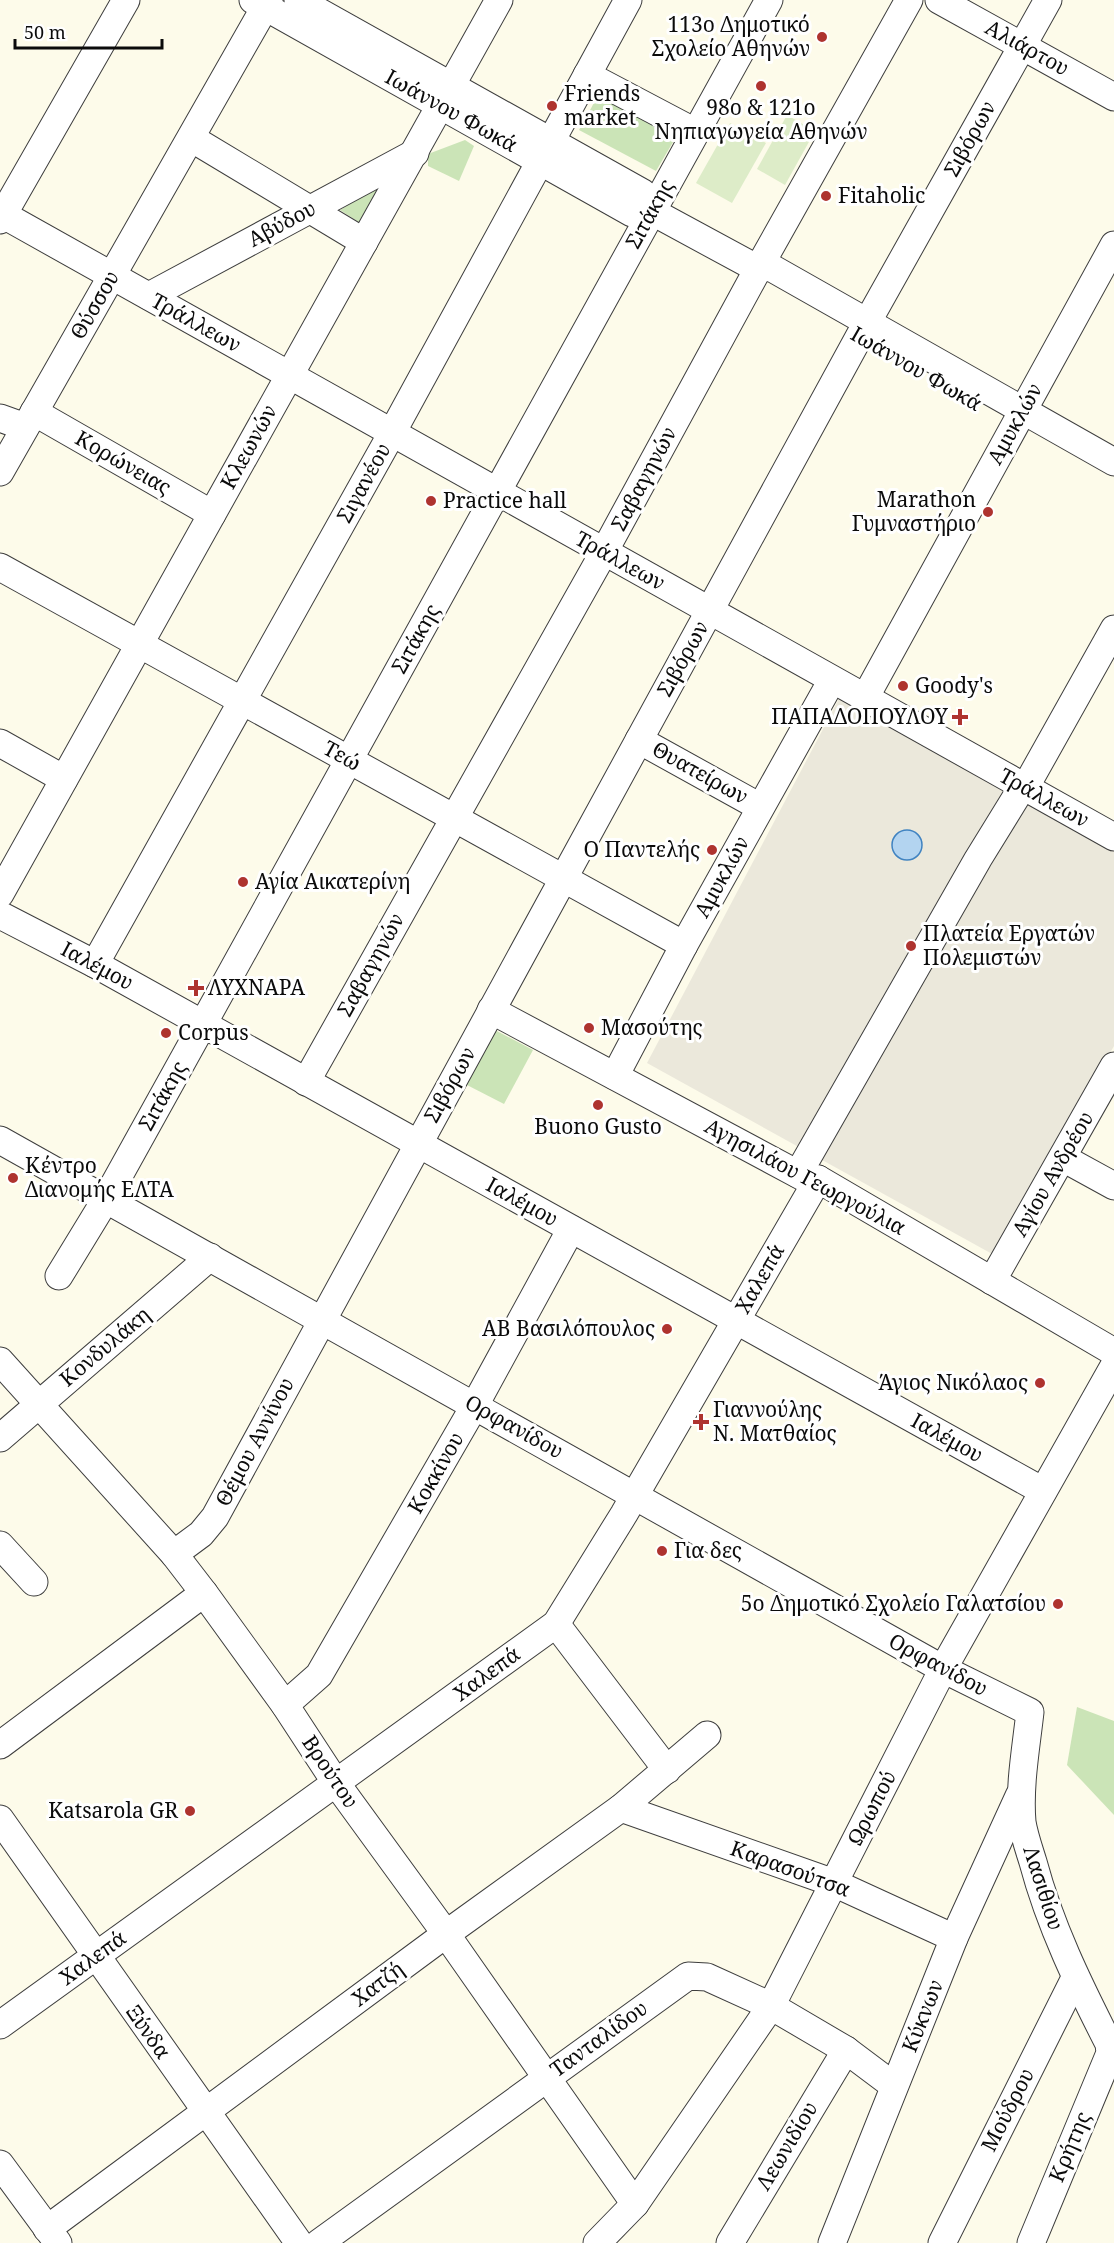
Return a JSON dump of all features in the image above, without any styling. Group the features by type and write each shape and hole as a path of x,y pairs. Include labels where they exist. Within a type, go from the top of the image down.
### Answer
{"street":[{"path":"1,216 126,0"},
{"name":"Ιωάννου Φωκά","path":"298,0 446,96"},
{"name":"Κλεωνών","path":"0,894 499,0"},
{"name":"Σιγανέου","path":"95,964 392,433 628,0"},
{"name":"Σιτάκης","path":"58,1276 106,1199 769,0"},
{"name":"Σαβαγηνών","path":"306,1082 604,552 758,269 909,0"},
{"name":"Αλιάρτου","path":"939,0 1114,97"},
{"name":"Σιβόρων","path":"322,1320 863,329 1048,0"},
{"name":"Ιωάννου Φωκά","path":"263,2 446,96 545,151 632,213 651,211 758,269 761,280 863,329 1018,417 1114,481"},
{"name":"Θύσσου","path":"0,472 191,138 263,2"},
{"path":"587,75 695,132"},
{"path":"191,138 364,242"},
{"name":"Αβύδου","path":"149,297 415,153"},
{"name":"Τράλλεων","path":"1,216 1114,837"},
{"name":"Αμυκλών","path":"865,698 1114,245"},
{"name":"Ιωάννου Φωκά","path":"1018,417 1114,462"},
{"name":"Κορώνειας","path":"0,418 30,420 212,514"},
{"name":"Τεώ","path":"0,567 684,945"},
{"name":"Χαλεπά","path":"0,2025 556,1624 636,1495 736,1320 808,1177 978,859 1018,794 1025,788 1114,629"},
{"name":"Αμυκλών","path":"615,1076 684,945 832,680"},
{"name":"Θυατείρων","path":"639,740 760,807"},
{"path":"0,743 64,779"},
{"name":"Ιαλέμου","path":"0,915 95,964 1043,1491"},
{"name":"Αγησιλάου Γεωργούλια","path":"491,1010 808,1177 1114,1352"},
{"name":"Αγίου Ανδρέου","path":"992,1281 1064,1158 1114,1066"},
{"name":"Ορφανίδου","path":"0,1140 943,1669 1030,1712"},
{"path":"1064,1158 1114,1186"},
{"name":"Κοκκίνου","path":"285,1705 319,1675 475,1405 571,1229"},
{"name":"Κονδυλάκη","path":"0,1438 210,1257"},
{"name":"Θέμου Αννίνου","path":"174,1554 201,1534 215,1517 322,1320"},
{"name":"Βρούτου","path":"0,1361 174,1554 204,1593 635,2204"},
{"name":"Ωρωπού","path":"601,2240 635,2204 771,2006 943,1669 1114,1366"},
{"path":"0,1545 34,1582"},
{"path":"0,1745 204,1593"},
{"path":"556,1624 667,1770"},
{"name":"Λασιθίου","path":"1030,1712 1021,1793 1023,1824 1036,1875 1075,1978 1109,2044 1110,2053"},
{"name":"Χατζή","path":"52,2236 205,2113 446,1934 621,1808 707,1735"},
{"name":"Κύκνων","path":"832,2243 954,1938 1021,1793"},
{"name":"Καρασούτσα","path":"621,1808 834,1883 954,1938"},
{"name":"Ξύνδα","path":"0,1819 205,2113 299,2243"},
{"name":"Τανταλίδου","path":"319,2243 688,1976 707,1977 771,2006 846,2050 894,2086"},
{"name":"Μούδρου","path":"942,2243 1075,1978"},
{"name":"Λεωνιδίου","path":"730,2243 846,2050"},
{"name":"Κρήτης","path":"1031,2243 1110,2053"},
{"path":"0,2164 52,2236"}],"green space":[{"path":"605,83 683,125 656,171 579,130"},
{"path":"787,115 815,131 785,185 757,169"},
{"path":"730,123 766,143 732,203 696,183"},
{"path":"465,140 474,146 459,181 428,166 428,154"},
{"path":"388,181 363,225 340,210"},
{"path":"495,1030 533,1050 504,1104 465,1084"},
{"path":"1077,1707 1114,1721 1114,1815 1067,1765"}],"shaded area":[{"name":"Πλατεία Εργατών Πολεμιστών","path":"842,693 1114,845 1114,1046 994,1255 647,1063"}],"water":[{"path":"907,830 913,831 921,839 921,851 913,859 907,860 901,859 893,851 892,845 893,839 901,831"}],"place":[{"name":"113ο Δημοτικό Σχολείο Αθηνών","path":"822,37"},
{"name":"98ο & 121ο Νηπιαγωγεία Αθηνών","path":"761,86"},
{"name":"Friends market","path":"552,106"},
{"name":"Fitaholic","path":"826,196"},
{"name":"Practice hall","path":"431,501"},
{"name":"Marathon Γυμναστήριο","path":"988,512"},
{"name":"Goody's","path":"903,686"},
{"name":"ΠΑΠΑΔΟΠΟΥΛΟΥ","path":"960,717"},
{"name":"Ο Παντελής","path":"712,850"},
{"name":"Αγία Αικατερίνη","path":"243,882"},
{"name":"Πλατεία Εργατών Πολεμιστών","path":"911,946"},
{"name":"ΛΥΧΝΑΡΑ","path":"196,988"},
{"name":"Μασούτης","path":"589,1028"},
{"name":"Corpus","path":"166,1033"},
{"name":"Buono Gusto","path":"598,1105"},
{"name":"Κέντρο Διανομής ΕΛΤΑ","path":"13,1178"},
{"name":"ΑΒ Βασιλόπουλος","path":"667,1329"},
{"name":"Άγιος Νικόλαος","path":"1040,1383"},
{"name":"Γιαννούλης Ν. Ματθαίος","path":"701,1422"},
{"name":"Για δες","path":"662,1551"},
{"name":"5ο Δημοτικό Σχολείο Γαλατσίου","path":"1058,1604"},
{"name":"Katsarola GR","path":"190,1811"}]}
